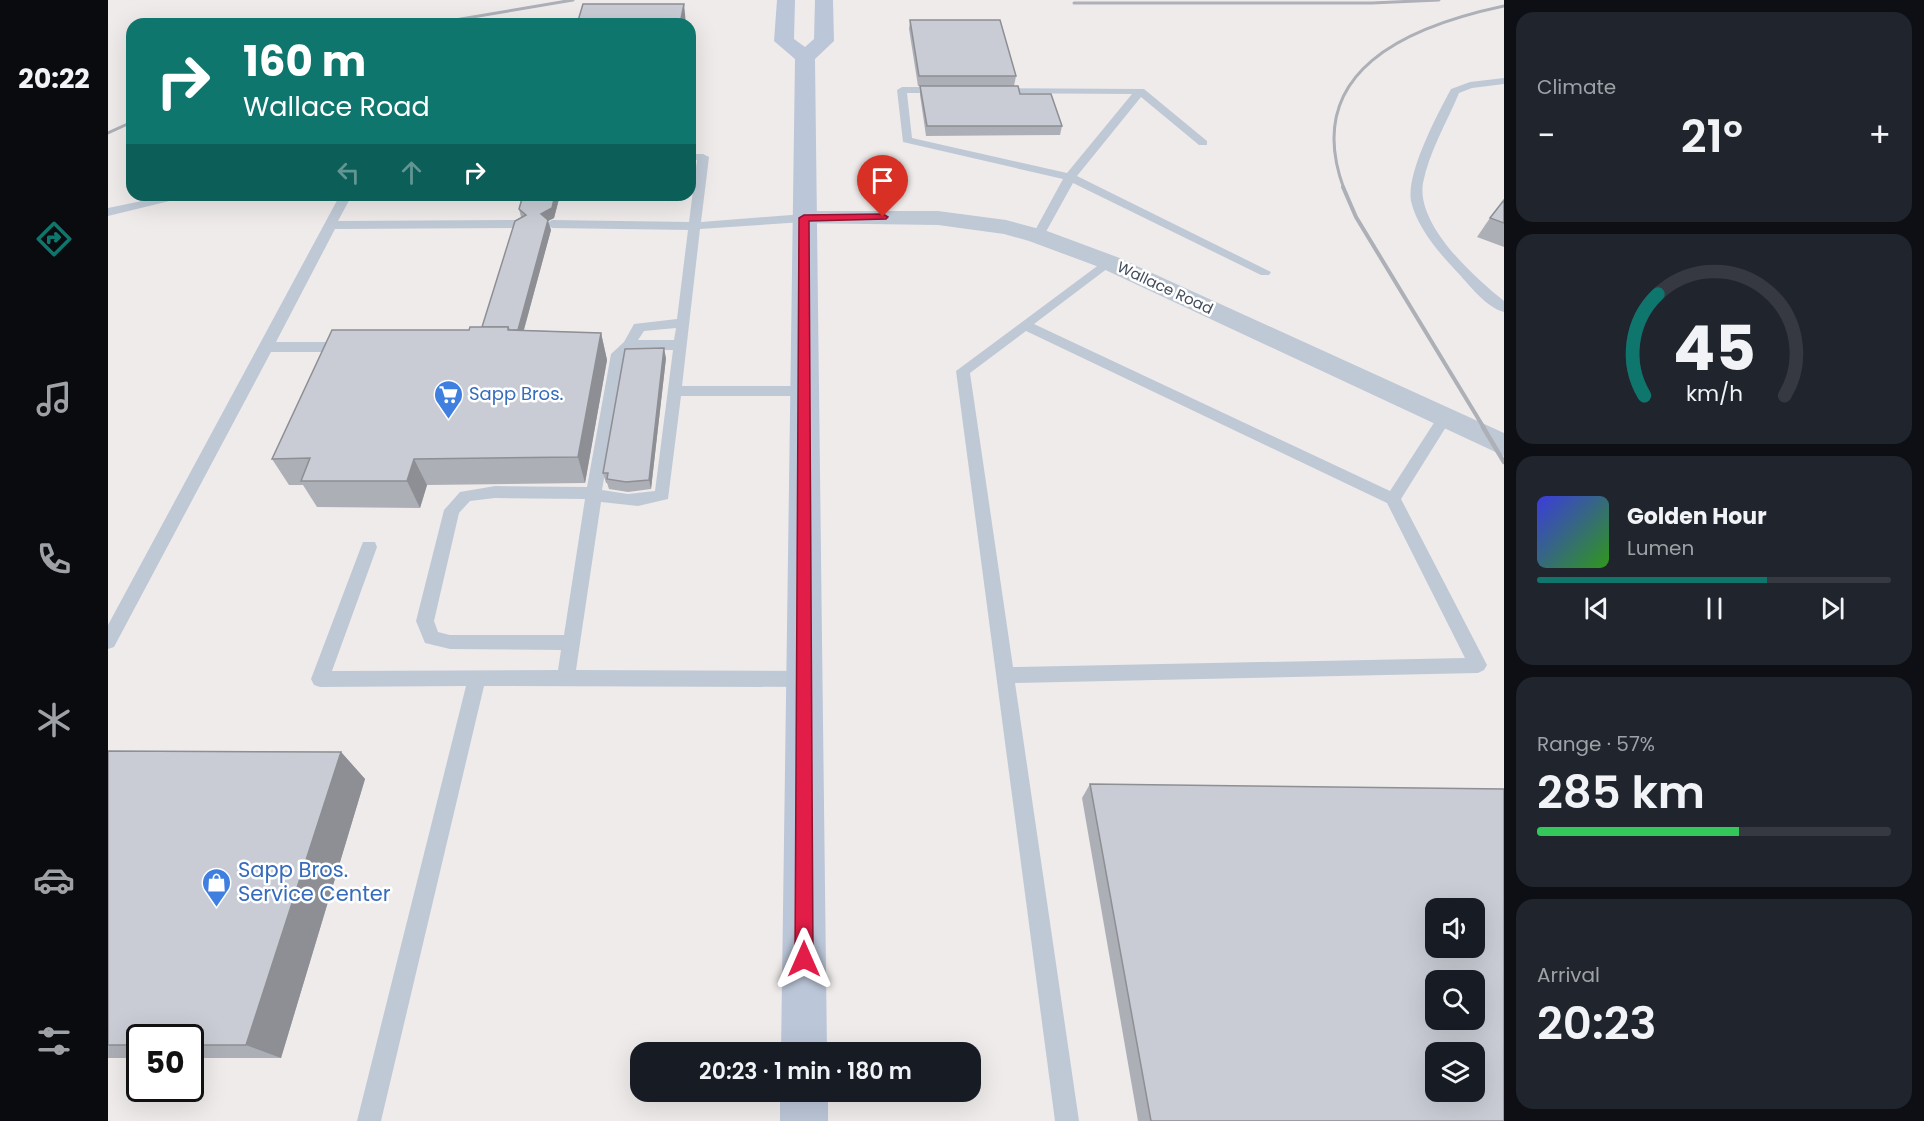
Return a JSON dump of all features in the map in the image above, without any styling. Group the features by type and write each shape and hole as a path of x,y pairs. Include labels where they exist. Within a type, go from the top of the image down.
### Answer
{"main road":[{"path":"786,0 784,41 805,57"},
{"path":"804,1042 805,57 824,40 824,0"},
{"path":"804,1102 804,1121"}],"street":[{"name":"Wallace Road","path":"804,218 938,218 1006,227 1038,236 1108,262 1443,419 1504,445"}],"lane":[{"path":"1504,81 1470,85 1455,91 1416,186 1416,205 1459,270 1504,308"},
{"path":"949,90 902,90 907,140 1070,177 1265,272"},
{"path":"985,90 1140,91 1203,143"},
{"path":"1038,236 1070,177 1140,91"},
{"path":"572,644 450,642 431,638 425,621 452,510 466,496 495,492 594,493 603,499 655,499 663,495 661,450 671,382 680,345 703,157 696,157"},
{"path":"108,212 160,201"},
{"path":"108,642 343,201"},
{"path":"552,224 694,226 804,218"},
{"path":"330,225 520,224"},
{"path":"1067,1121 963,371 1108,262"},
{"path":"566,678 594,493 608,452 619,379 618,350 639,327 682,323"},
{"path":"1005,675 1478,665 1393,500 1025,325"},
{"path":"618,350 680,345"},
{"path":"267,347 358,347"},
{"path":"671,382 804,391"},
{"path":"1393,500 1443,419"},
{"path":"369,547 320,679 804,679"},
{"path":"369,1121 477,678"}],"building":[{"path":"583,4 684,4 681,18 579,18"},
{"path":"910,20 1000,20 1016,76 919,76"},
{"path":"920,86 1018,86 1020,94 1051,94 1062,126 927,126"},
{"path":"1504,200 1504,223 1490,218"},
{"path":"521,201 554,201 552,208 541,214 548,220 518,330 509,330 508,327 482,327 515,221 526,215 519,209"},
{"name":"Sapp Bros.","path":"470,327 601,333 578,457 414,459 407,481 301,481 310,458 272,459 332,330 469,330"},
{"path":"664,348 649,480 626,482 607,479 608,473 603,473 625,349"},
{"name":"Sapp Bros. Service Center","path":"108,751 341,752 246,1045 204,1045 204,1024 126,1024 126,1045 108,1045"},
{"path":"1090,784 1504,789 1504,1121 1151,1121"}],"railway":[{"path":"466,18 573,0"},
{"path":"1074,3 1372,3 1439,0"},
{"path":"1344,189 1334,148 1337,113 1351,84 1372,60 1400,41 1433,26 1504,6"},
{"path":"108,133 126,125"},
{"path":"1343,187 1356,217 1484,428"},
{"path":"1483,427 1504,462"}],"place":[{"name":"Sapp Bros.","path":"448,420"},
{"name":"Sapp Bros. Service Center","path":"217,908"}],"route":[{"path":"804,959 804,218 883,217"}]}
